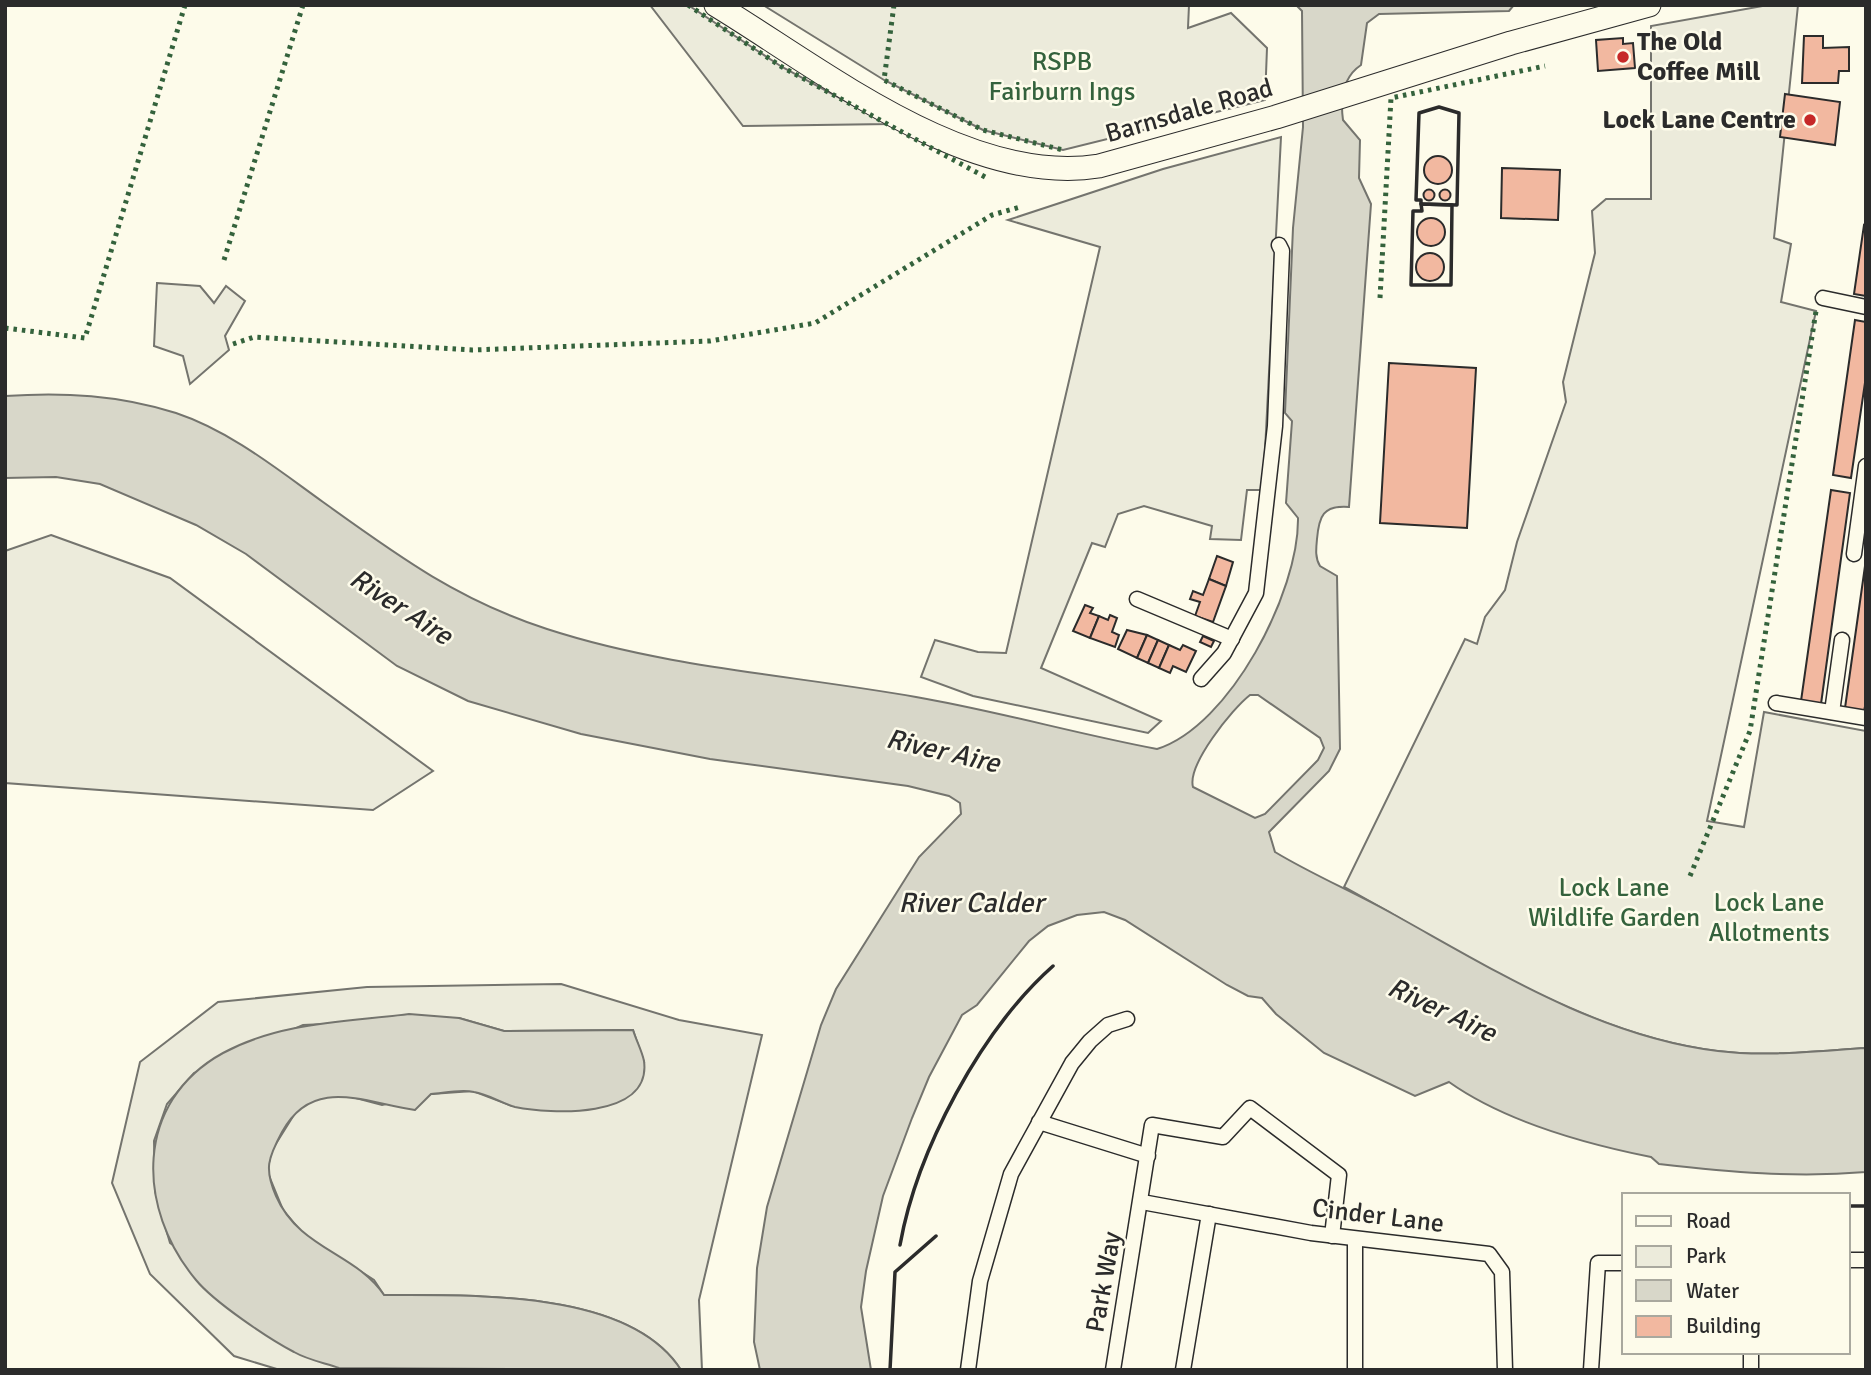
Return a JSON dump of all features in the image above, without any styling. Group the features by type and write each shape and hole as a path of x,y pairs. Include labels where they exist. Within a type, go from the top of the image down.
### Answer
{"main road":[{"name":"Barnsdale Road","path":"716,5 784,50 896,114 979,154 1026,167 1073,170 1099,166 1291,112 1649,5"}],"street":[{"path":"1201,679 1213,668 1232,639 1256,593 1275,426 1282,251 1279,245"},
{"path":"1823,298 1866,307"},
{"path":"1854,554 1866,466"},
{"path":"1137,599 1232,639"},
{"path":"1832,712 1842,640"},
{"path":"1776,703 1866,718"},
{"path":"968,1370 980,1281 1010,1174 1072,1063 1108,1025 1128,1019"},
{"name":"Park Way","path":"1114,1370 1152,1125 1223,1137 1250,1108 1339,1175 1332,1236"},
{"path":"1040,1122 1148,1156"},
{"name":"Cinder Lane","path":"1142,1202 1355,1240 1482,1251 1495,1258 1502,1272 1505,1370"},
{"path":"1183,1370 1209,1214"},
{"path":"1355,1240 1355,1370"},
{"path":"1591,1370 1598,1263 1622,1263"}],"green space":[{"path":"650,5 688,5 782,67 888,124 743,126"},
{"name":"RSPB Fairburn Ings","path":"763,5 1189,5 1188,28 1231,13 1267,48 1265,100 1063,150 983,130 884,80"},
{"path":"1768,5 1798,5 1774,238 1791,244 1781,302 1816,311 1707,821 1744,827 1764,712 1866,731 1866,1048 1792,1053 1717,1051 1667,1042 1618,1027 1524,987 1344,887 1465,639 1477,644 1485,617 1505,590 1517,542 1566,402 1563,382 1595,253 1592,211 1606,199 1651,199 1651,26"},
{"path":"1281,137 1263,490 1247,490 1241,540 1210,539 1212,526 1144,506 1118,514 1105,547 1092,543 1041,668 1161,721 1148,733 973,696 921,677 935,640 978,652 1006,653 1100,247 1008,220 1163,169"},
{"path":"157,283 200,286 214,303 226,286 245,301 225,336 229,350 190,384 183,356 154,346"},
{"path":"51,535 170,578 433,771 373,810 5,783 5,551"},
{"path":"561,984 679,1020 762,1035 699,1300 702,1370 681,1370 657,1343 625,1324 587,1310 502,1298 384,1295 374,1280 303,1234 283,1210 267,1171 272,1150 297,1110 321,1096 352,1097 382,1105 431,1094 473,1091 512,1106 644,1062 633,1030 504,1031 459,1018 303,1025 194,1073 167,1104 154,1141 155,1191 170,1243 339,1368 353,1370 280,1370 234,1356 150,1274 112,1183 140,1062 218,1002 367,987"}],"water":[{"path":"1296,5 1514,5 1509,11 1379,14 1367,23 1361,65 1350,76 1344,89 1343,120 1360,140 1359,178 1371,204 1349,507 1333,508 1324,514 1319,524 1316,546 1320,566 1337,576 1340,749 1329,771 1269,832 1275,852 1509,978 1590,1016 1632,1032 1674,1043 1736,1053 1792,1053 1866,1048 1866,1172 1762,1173 1659,1164 1651,1157 1573,1138 1520,1119 1471,1096 1449,1082 1415,1096 1324,1053 1276,1014 1262,998 1248,996 1227,985 1125,920 1104,912 1077,915 1048,926 1029,941 977,1005 962,1015 929,1077 883,1196 866,1271 861,1307 871,1370 760,1370 754,1342 757,1268 767,1207 821,1025 836,989 919,857 961,814 960,803 949,796 908,786 710,759 581,734 468,701 397,666 246,554 196,525 100,484 56,477 5,478 5,396 49,394 112,399 155,407 196,421 234,440 430,575 485,605 547,629 638,653 916,697 1157,749 1184,736 1210,714 1234,685 1273,618 1287,582 1295,548 1298,518 1286,503 1292,421 1285,413 1293,228 1303,127 1302,11","holes":["1250,695 1258,695 1320,738 1324,748 1318,760 1265,814 1255,818 1193,787 1193,777 1204,752 1222,724"]},
{"path":"409,1014 459,1018 504,1031 633,1030 644,1061 642,1080 632,1094 616,1103 573,1111 515,1107 484,1095 464,1091 431,1094 415,1110 341,1097 325,1098 309,1104 295,1114 282,1132 269,1164 272,1187 286,1214 313,1240 359,1269 384,1295 502,1298 587,1310 625,1324 657,1343 681,1370 339,1368 299,1355 271,1338 228,1309 196,1280 176,1252 162,1221 155,1189 154,1158 160,1127 173,1099 194,1074 223,1053 267,1035 314,1025"}],"building":[{"path":"1804,36 1823,36 1823,48 1849,47 1849,71 1839,71 1838,83 1802,83"},
{"path":"1623,38 1623,44 1633,43 1635,68 1598,71 1596,40"},
{"name":"Lock Lane Centre","path":"1785,94 1840,102 1835,145 1780,137"},
{"path":"1438,156 1448,160 1452,170 1448,180 1438,184 1428,180 1424,170 1428,160"},
{"path":"1502,168 1560,170 1558,220 1501,218"},
{"path":"1429,189 1435,195 1429,201 1423,195"},
{"path":"1445,189 1451,195 1445,201 1439,195"},
{"path":"1431,218 1441,222 1445,232 1441,242 1431,246 1421,242 1417,232 1421,222"},
{"path":"1864,225 1866,226 1866,296 1854,294"},
{"path":"1430,253 1440,257 1444,267 1440,277 1430,281 1420,277 1416,267 1420,257"},
{"path":"1855,320 1866,322 1866,376 1851,478 1833,475"},
{"path":"1389,363 1476,368 1467,528 1380,523"},
{"path":"1831,490 1850,493 1821,704 1801,701"},
{"path":"1217,556 1233,562 1226,586 1209,579"},
{"path":"1866,559 1866,702 1864,711 1845,708"},
{"path":"1209,579 1226,586 1213,622 1195,616 1200,602 1190,599 1193,591 1203,595"},
{"path":"1085,605 1093,608 1090,613 1099,616 1090,638 1073,631"},
{"path":"1110,615 1117,618 1112,632 1119,635 1115,647 1090,638 1099,616 1108,620"},
{"path":"1127,630 1147,635 1137,658 1118,649"},
{"path":"1147,635 1158,640 1148,663 1137,658"},
{"path":"1203,636 1214,641 1211,647 1200,642"},
{"path":"1158,640 1169,645 1159,668 1148,663"},
{"path":"1169,645 1180,650 1183,645 1196,651 1186,672 1173,666 1170,673 1159,668"}],"hedge":[{"path":"5,328 85,338 185,5"},
{"path":"224,260 303,5"},
{"path":"688,5 782,67 987,178"},
{"path":"894,5 884,80 983,130 1063,150"},
{"path":"1380,298 1391,98 1545,66"},
{"path":"233,344 254,337 472,350 710,341 815,323 992,215 1020,207"},
{"path":"1690,876 1750,731 1816,311"}],"wall":[{"path":"1439,107 1459,113 1457,205 1421,204 1421,200 1416,200 1419,113 1439,107"},
{"path":"1421,204 1452,205 1451,285 1411,285 1413,211 1422,211 1421,204"},
{"path":"900,1245 921,1170 956,1094 1001,1023 1026,992 1053,966"},
{"path":"1850,1206 1866,1206"},
{"path":"890,1370 895,1272 936,1236"}],"place":[{"name":"The Old Coffee Mill","path":"1623,57"},
{"name":"Lock Lane Centre","path":"1810,120"}],"water label":[{"name":"River Aire","path":"401,607"},
{"name":"River Aire","path":"943,751"},
{"name":"River Calder","path":"971,903"},
{"name":"River Aire","path":"1442,1010"}],"park label":[{"name":"Lock Lane Wildlife Garden","path":"1614,903"},
{"name":"Lock Lane Allotments","path":"1769,918"}]}
